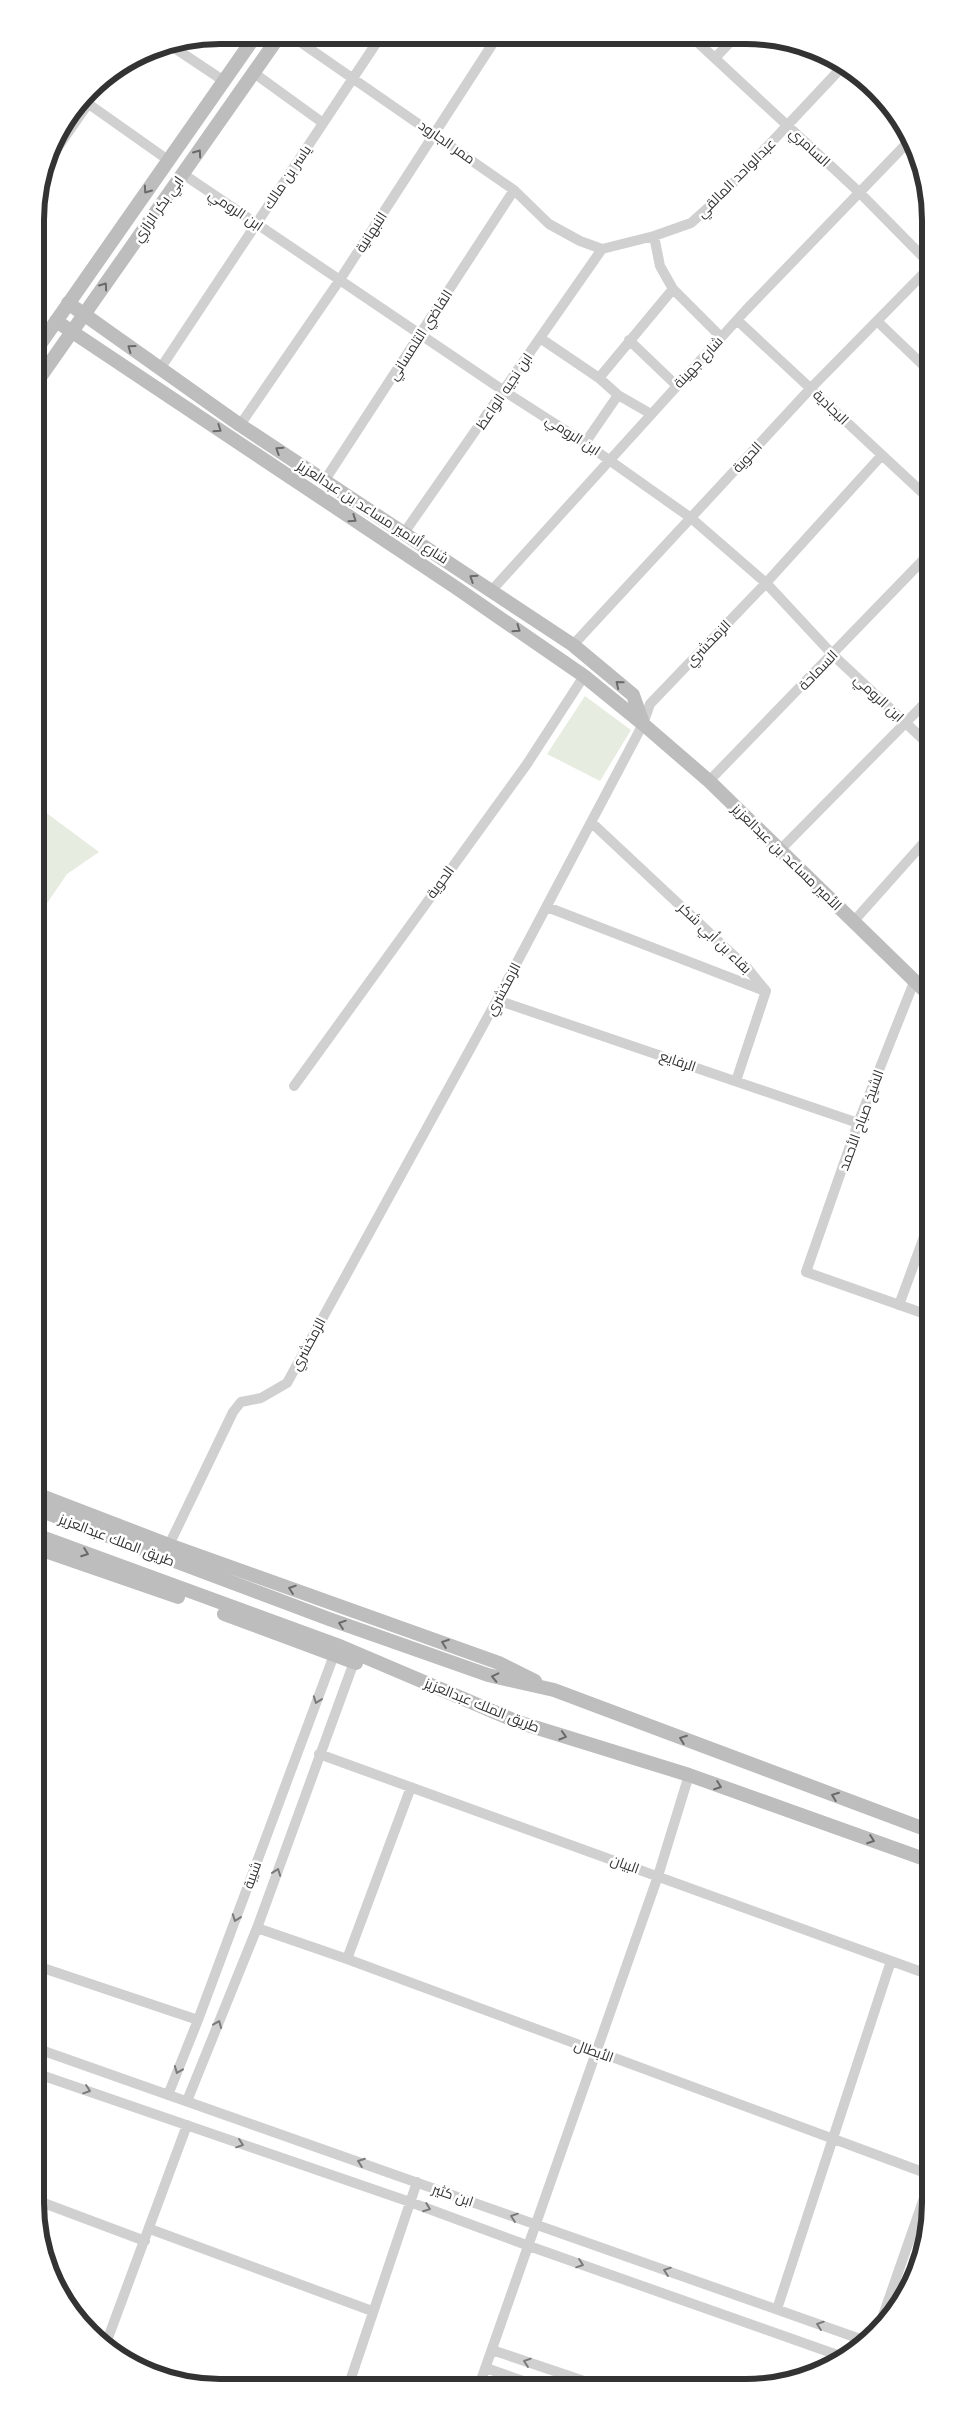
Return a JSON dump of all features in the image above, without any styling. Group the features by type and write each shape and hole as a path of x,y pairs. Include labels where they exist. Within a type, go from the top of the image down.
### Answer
{"main road":[{"name":"ابي بكر الرازي","path":"44,336 250,44"},
{"name":"ابي بكر الرازي","path":"44,372 274,44"},
{"name":"شارع ألامير مساعد بن عبدالعزيز","path":"68,303 240,425 573,645 633,695 644,724"},
{"path":"56,321 72,332"},
{"name":"الأمير مساعد بن عبدالعزيز","path":"72,332 425,567 584,676 644,724 709,781 853,922 921,980"},
{"path":"425,567 432,561 433,552"},
{"path":"44,1497 169,1545 499,1663 554,1690"},
{"name":"طريق الملك عبدالعزيز","path":"44,1512 469,1669 554,1690 922,1829"},
{"name":"طريق الملك عبدالعزيز","path":"44,1538 337,1645 518,1722 689,1776 922,1858"},
{"path":"44,1551 518,1722"}],"street":[{"name":"ممر الجارود","path":"304,44 354,77 514,190 560,231 602,249"},
{"name":"ياسر بن مالك","path":"160,369 376,44"},
{"name":"النبهانية","path":"240,425 339,281 493,44"},
{"name":"السامري","path":"700,44 860,193 922,255"},
{"path":"715,58 728,44"},
{"path":"176,49 224,81"},
{"name":"عبدالواحد المالقي","path":"602,249 654,236 691,223 719,198 839,70"},
{"path":"254,73 323,123"},
{"path":"87,104 168,160"},
{"name":"شارع جهينة","path":"492,590 676,385 905,145"},
{"name":"ابن الرومي","path":"183,174 339,281 609,459 690,518 766,584 833,655 922,738"},
{"name":"القاضي التلمساني","path":"325,480 514,190"},
{"path":"654,236 660,266 673,289 721,337"},
{"name":"ابن نجيه الواعظ","path":"404,533 602,249"},
{"name":"الحوية","path":"573,645 811,388 922,275"},
{"path":"599,378 673,289"},
{"name":"البجادية","path":"737,320 922,492"},
{"path":"877,321 922,364"},
{"path":"540,338 599,378 618,395 651,414"},
{"path":"629,340 676,385"},
{"path":"585,443 618,395"},
{"name":"الزمخشري","path":"169,1545 233,1412 241,1402 261,1398 286,1383 497,1000 592,823 644,724 650,704 766,584 882,455"},
{"name":"السماحة","path":"709,781 922,561"},
{"name":"الحوية","path":"294,1086 527,764 584,676"},
{"path":"780,850 922,706"},
{"name":"بقاء بن أبي شكر","path":"592,823 748,969 766,992"},
{"path":"853,922 922,845"},
{"path":"547,906 766,992 736,1081"},
{"name":"الشيخ صباح الأحمد","path":"899,1305 806,1272 858,1123 921,980"},
{"name":"الرفايع","path":"497,1000 858,1123"},
{"path":"922,1242 899,1305 922,1313"},
{"name":"شيبة","path":"168,2094 198,2020 334,1655"},
{"name":"شيبة","path":"187,2101 257,1928 354,1662"},
{"name":"البيان","path":"320,1754 922,1972"},
{"path":"482,2379 658,1876 689,1776"},
{"path":"347,1959 411,1787"},
{"name":"الأبطال","path":"257,1928 347,1959 922,2173"},
{"path":"777,2310 891,1961"},
{"path":"44,1969 198,2020"},
{"name":"ابن كثير","path":"44,2051 859,2339"},
{"name":"ابن كثير","path":"44,2075 410,2202 836,2355"},
{"path":"108,2339 187,2125"},
{"path":"351,2379 417,2182"},
{"path":"883,2314 922,2200"},
{"path":"44,2203 145,2241"},
{"path":"150,2229 372,2311"},
{"path":"492,2350 578,2379"},
{"path":"486,2368 518,2379"}],"shaded area":[{"path":"585,696 631,730 600,781 547,754"},
{"path":"44,811 99,852 67,874 44,908"}]}
